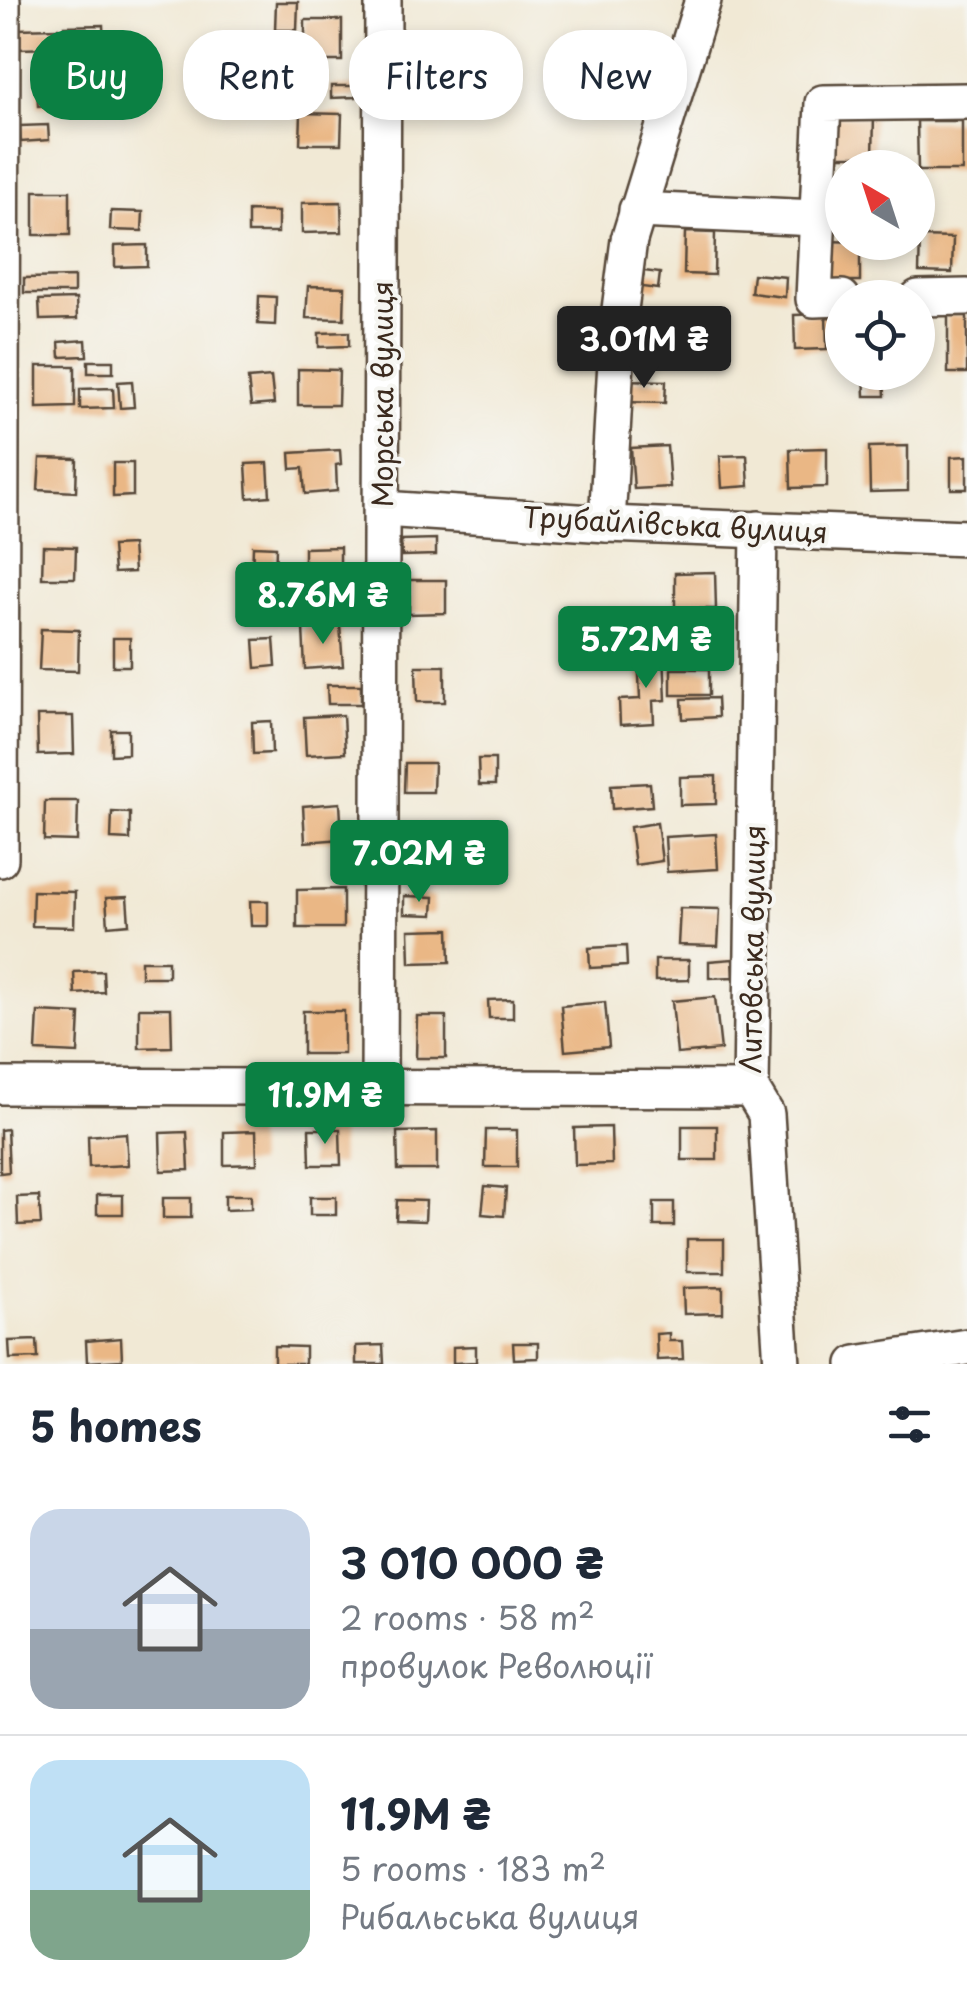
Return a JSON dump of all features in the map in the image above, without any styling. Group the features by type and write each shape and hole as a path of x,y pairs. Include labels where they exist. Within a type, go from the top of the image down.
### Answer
{"street":[{"path":"0,859 2,0"},
{"name":"Морська вулиця","path":"380,1089 383,0"},
{"path":"608,524 626,254 703,0"},
{"path":"825,280 816,218 824,103 967,101"},
{"path":"637,210 816,218"},
{"path":"935,298 967,297"},
{"name":"Трубайлівська вулиця","path":"383,509 608,524 967,538"},
{"name":"Литовська вулиця","path":"759,529 751,1090 766,1114 782,1364"},
{"path":"0,1086 751,1090"},
{"path":"856,1364 967,1348"}],"building":[{"path":"276,2 298,2 297,30 275,30"},
{"path":"305,20 342,20 342,61 329,61 329,30 305,30"},
{"path":"103,25 103,30 64,30 64,26"},
{"path":"17,29 58,30 30,30 30,49 17,49"},
{"path":"331,86 349,86 349,97 331,98"},
{"path":"329,114 342,114 341,144 300,144 301,120 329,120"},
{"path":"831,116 874,117 873,150 830,150"},
{"path":"917,121 962,121 962,171 935,171 935,150 918,150"},
{"path":"48,125 49,140 21,142 20,126"},
{"path":"34,191 70,191 70,235 34,235"},
{"path":"341,202 342,232 302,233 302,203"},
{"path":"111,211 143,212 142,231 110,230"},
{"path":"248,211 278,212 278,233 248,233"},
{"path":"685,232 715,233 714,275 684,274"},
{"path":"935,237 953,238 952,273 919,272 919,260 935,260"},
{"path":"147,245 147,266 115,267 115,246"},
{"path":"825,260 860,260 860,280 826,280"},
{"path":"644,271 660,273 658,289 642,287"},
{"path":"753,274 786,277 785,297 751,293"},
{"path":"74,277 74,293 24,293 24,278"},
{"path":"308,286 345,287 344,319 306,318"},
{"path":"259,296 276,297 275,325 258,324"},
{"path":"76,299 77,319 40,320 39,300"},
{"path":"825,314 825,349 795,350 794,315"},
{"path":"948,316 967,316 967,373 948,373"},
{"path":"671,322 672,360 634,361 633,324"},
{"path":"349,332 349,346 319,347 319,333"},
{"path":"86,340 87,356 60,357 59,342"},
{"path":"88,361 113,361 113,373 88,373"},
{"path":"37,366 75,366 75,407 37,408"},
{"path":"298,369 339,370 338,405 298,405"},
{"path":"271,377 274,404 251,406 248,379"},
{"path":"623,380 666,381 665,403 623,402"},
{"path":"132,381 134,407 120,408 118,382"},
{"path":"113,388 114,408 80,409 80,389"},
{"path":"865,390 885,390 885,396 865,396"},
{"path":"667,446 670,487 634,489 631,448"},
{"path":"908,446 908,491 870,492 869,447"},
{"path":"827,448 827,487 791,488 790,449"},
{"path":"340,450 337,491 305,494 303,468 291,469 290,453"},
{"path":"747,455 749,486 722,488 720,456"},
{"path":"967,456 967,489 951,489 951,457"},
{"path":"40,458 77,459 76,492 38,490"},
{"path":"113,463 133,463 133,496 113,497"},
{"path":"268,463 270,496 248,498 246,464"},
{"path":"436,539 436,555 402,556 401,540"},
{"path":"132,545 134,572 114,573 112,546"},
{"path":"43,546 76,547 75,578 42,578"},
{"path":"253,546 276,547 275,578 252,577"},
{"path":"340,547 340,579 304,579 304,548"},
{"path":"715,572 716,609 675,609 675,573"},
{"path":"409,580 446,580 446,613 409,614"},
{"path":"658,616 659,634 635,635 635,617"},
{"path":"340,625 343,666 305,669 303,628"},
{"path":"41,629 79,630 78,671 39,670"},
{"path":"113,638 130,638 130,666 113,666"},
{"path":"274,639 276,666 256,668 254,640"},
{"path":"730,640 730,653 687,654 687,641"},
{"path":"664,652 666,700 653,701 654,723 620,725 619,700 640,699 638,653"},
{"path":"416,666 445,666 445,702 417,702"},
{"path":"671,669 709,669 709,695 671,695"},
{"path":"327,685 361,685 361,704 328,704"},
{"path":"717,698 718,717 683,719 682,699"},
{"path":"343,715 345,753 306,755 304,717"},
{"path":"37,716 73,716 74,754 38,755"},
{"path":"271,721 272,753 253,754 252,722"},
{"path":"111,730 128,730 128,754 111,755"},
{"path":"478,759 495,759 495,785 479,785"},
{"path":"405,763 434,763 433,792 404,792"},
{"path":"716,776 716,804 680,805 680,777"},
{"path":"650,783 652,806 612,809 611,785"},
{"path":"45,801 78,801 77,841 44,840"},
{"path":"340,803 342,839 305,842 303,806"},
{"path":"112,812 130,813 130,840 111,839"},
{"path":"657,823 662,861 635,865 630,827"},
{"path":"417,834 448,835 447,875 416,875"},
{"path":"716,834 718,869 667,872 665,837"},
{"path":"504,849 506,873 487,875 485,851"},
{"path":"343,889 343,928 297,928 297,890"},
{"path":"33,891 75,892 74,927 32,926"},
{"path":"404,896 434,897 433,915 404,914"},
{"path":"127,897 129,924 108,926 106,898"},
{"path":"250,901 268,901 268,926 251,926"},
{"path":"680,908 720,909 718,946 678,945"},
{"path":"449,929 450,962 410,963 409,930"},
{"path":"626,946 627,966 590,968 589,948"},
{"path":"733,959 734,977 709,978 709,961"},
{"path":"655,960 689,960 689,980 655,981"},
{"path":"141,961 168,961 168,977 141,977"},
{"path":"103,971 104,992 75,994 74,972"},
{"path":"715,997 721,1050 677,1054 672,1001"},
{"path":"513,999 513,1018 489,1018 488,1000"},
{"path":"605,1002 609,1047 565,1051 561,1006"},
{"path":"139,1008 171,1008 172,1047 139,1048"},
{"path":"303,1011 344,1011 344,1054 303,1054"},
{"path":"38,1012 80,1014 78,1053 36,1051"},
{"path":"417,1016 446,1016 446,1058 416,1058"},
{"path":"682,1126 717,1126 717,1160 682,1160"},
{"path":"611,1127 612,1164 575,1165 574,1128"},
{"path":"7,1129 9,1172 0,1173 0,1130"},
{"path":"309,1129 340,1129 341,1165 310,1165"},
{"path":"486,1130 517,1130 517,1167 485,1167"},
{"path":"256,1131 257,1164 224,1165 224,1132"},
{"path":"437,1131 437,1170 398,1170 397,1132"},
{"path":"187,1132 189,1170 161,1171 160,1133"},
{"path":"126,1133 128,1165 89,1167 88,1136"},
{"path":"485,1186 506,1188 504,1216 482,1214"},
{"path":"97,1195 123,1195 123,1214 97,1214"},
{"path":"225,1195 251,1195 251,1209 225,1210"},
{"path":"39,1196 41,1224 18,1225 17,1197"},
{"path":"310,1197 336,1197 336,1215 310,1215"},
{"path":"163,1198 191,1198 191,1218 163,1218"},
{"path":"397,1200 426,1201 425,1221 396,1220"},
{"path":"654,1202 674,1202 674,1226 654,1226"},
{"path":"687,1239 724,1239 724,1272 687,1272"},
{"path":"723,1287 723,1313 684,1314 683,1288"},
{"path":"669,1333 669,1341 682,1341 683,1359 657,1360 656,1334"},
{"path":"121,1338 122,1360 87,1362 86,1341"},
{"path":"37,1340 38,1358 10,1359 9,1341"},
{"path":"513,1343 538,1343 538,1358 514,1359"},
{"path":"383,1345 384,1364 356,1364 356,1346"},
{"path":"274,1346 305,1347 305,1364 274,1364"},
{"path":"476,1346 476,1362 453,1363 453,1347"}]}
